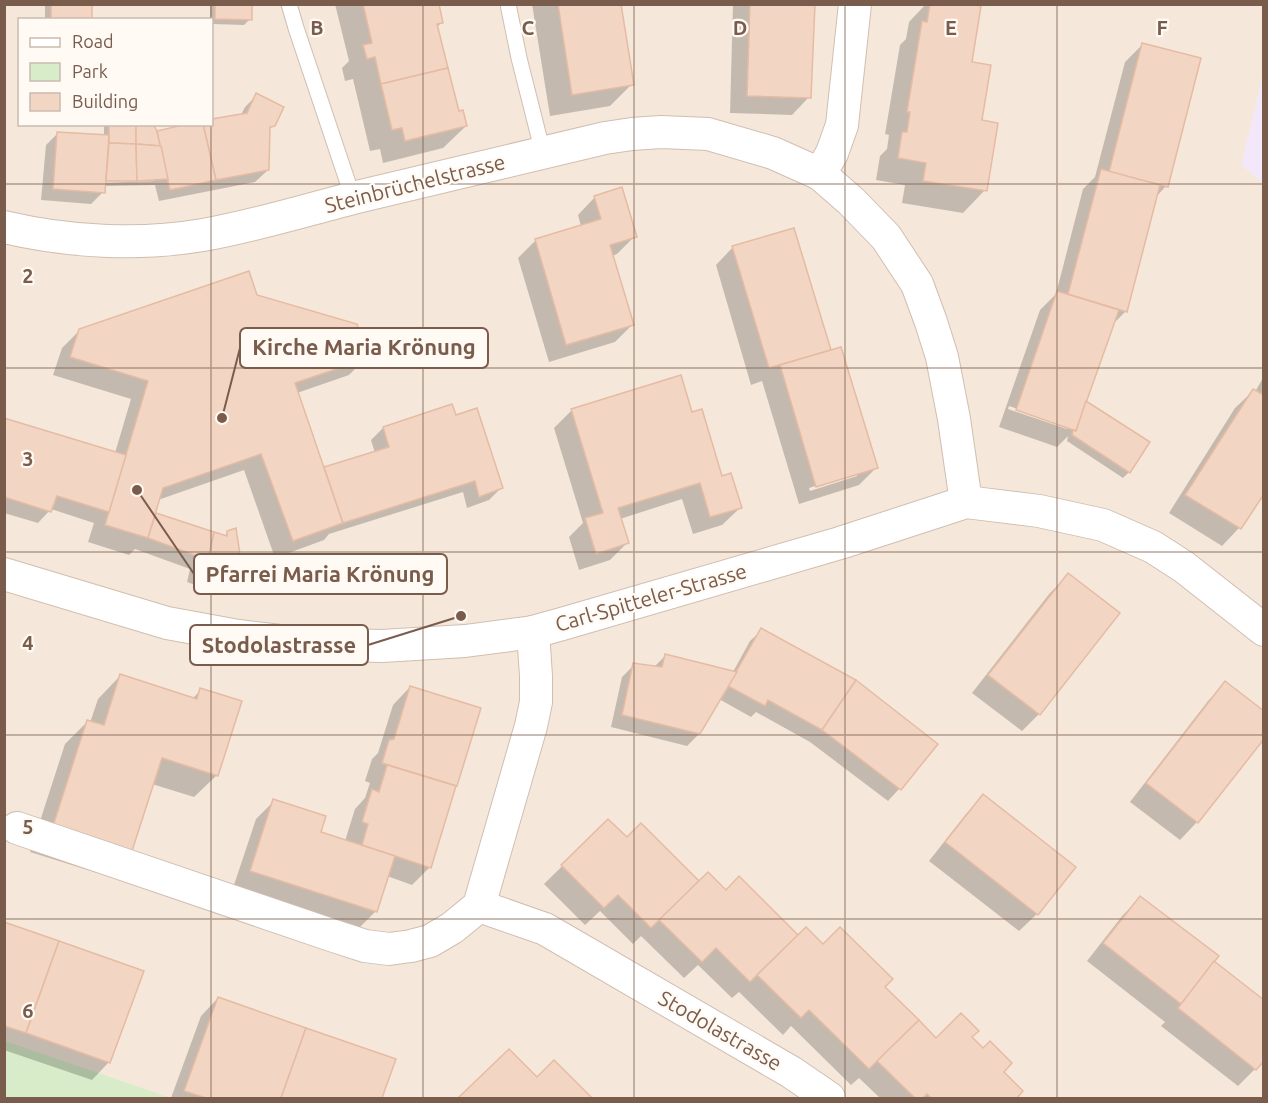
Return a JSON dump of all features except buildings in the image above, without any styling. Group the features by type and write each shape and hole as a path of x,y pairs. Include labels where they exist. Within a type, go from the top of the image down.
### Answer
{"street":[{"path":"820,174 832,153 842,125 855,4"},
{"name":"Steinbrüchelstrasse","path":"4,227 90,240 146,241 201,235 247,226 353,198 543,153 632,134 661,132 708,134 773,153 820,174 851,201 886,237 916,284 932,322 942,357 954,419 966,502"},
{"name":"Carl-Spitteler-Strasse","path":"4,574 167,622 238,636 295,642 382,646 465,641 533,632 840,543 966,502 1040,511 1103,525 1153,548 1184,567 1263,630"},
{"path":"17,828 365,945 389,949 430,941 452,928 479,906 536,702 533,632"},
{"name":"Stodolastrasse","path":"479,906 545,929 780,1066 830,1098"}],"lane":[{"path":"289,4 353,198"},
{"path":"508,4 543,153"}],"shaded area":[{"path":"5,5 1263,5 1263,1098 5,1098"},
{"path":"1263,75 1263,183 1241,165"}],"green space":[{"path":"5,1041 171,1098 5,1098"}],"place":[{"name":"Kirche Maria Krönung","path":"222,418"},
{"name":"Pfarrei Maria Krönung","path":"137,490"},
{"name":"Stodolastrasse","path":"461,616"}]}
